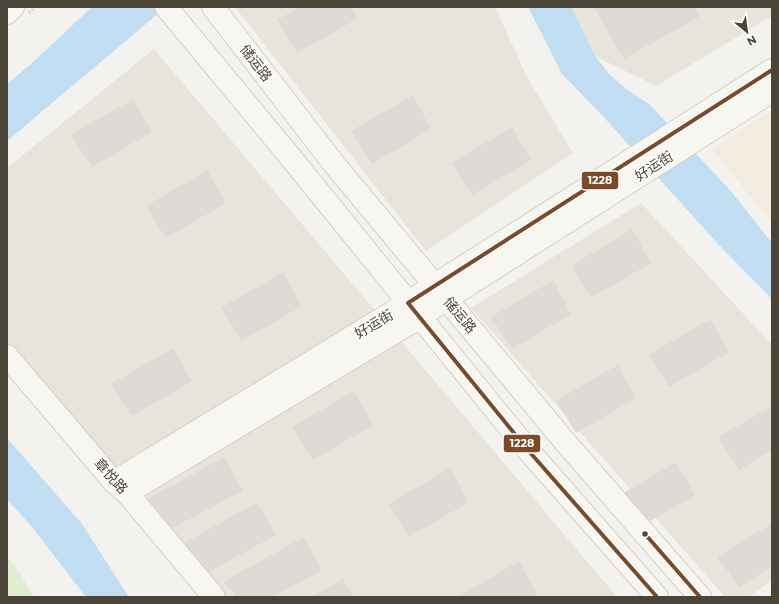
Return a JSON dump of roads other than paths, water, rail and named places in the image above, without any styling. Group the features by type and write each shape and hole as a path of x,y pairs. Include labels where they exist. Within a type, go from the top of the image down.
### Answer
{"street":[{"path":"7,13 13,7"},
{"name":"储运路","path":"213,7 334,164 566,443 700,597"},
{"path":"168,10 292,159 527,449 657,597"},
{"name":"好运街","path":"120,488 414,310 630,161 772,70"},
{"name":"好运街","path":"440,292 772,91"},
{"name":"章悦路","path":"7,356 214,597"}],"water":[{"path":"92,7 166,7 7,141 7,84 31,64"},
{"path":"528,7 571,7 595,56 610,75 625,88 649,104 730,190 772,243 772,299 718,244 601,114 562,74"},
{"path":"7,438 82,524 129,597 86,597 32,527 7,499"}]}
